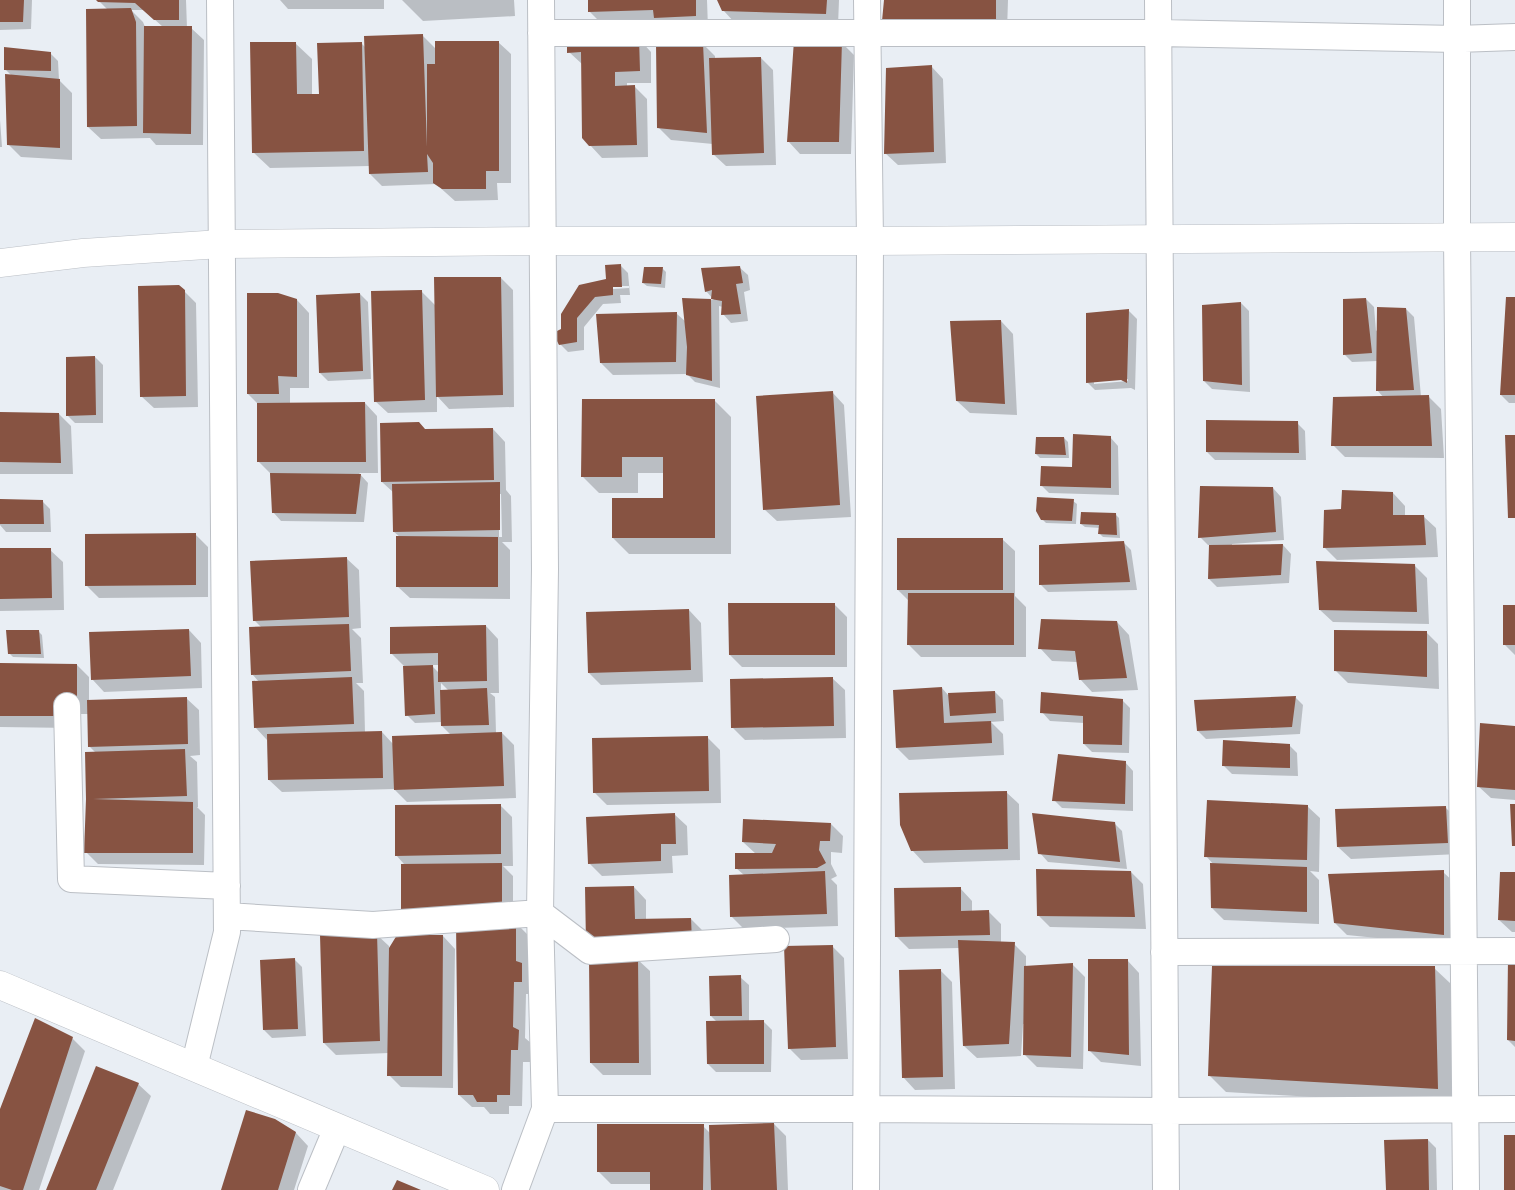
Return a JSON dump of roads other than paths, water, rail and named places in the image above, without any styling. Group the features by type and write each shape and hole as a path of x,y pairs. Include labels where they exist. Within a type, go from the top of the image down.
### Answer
{"street":[{"path":"194,1067 227,932 220,0"},
{"path":"516,1190 544,1109 540,913 545,569 541,0"},
{"path":"866,1190 870,241 867,0"},
{"path":"1158,0 1166,1190"},
{"path":"1457,0 1457,237 1466,1190"},
{"path":"541,33 1159,33 1457,39 1515,37"},
{"path":"0,263 83,254 221,244 1515,237"},
{"path":"67,706 72,879 227,886"},
{"path":"227,916 374,925 540,913 590,951 776,939"},
{"path":"1164,952 1515,951"},
{"path":"0,985 484,1190"},
{"path":"544,1109 1165,1111 1515,1109"},
{"path":"311,1190 337,1128"}]}
